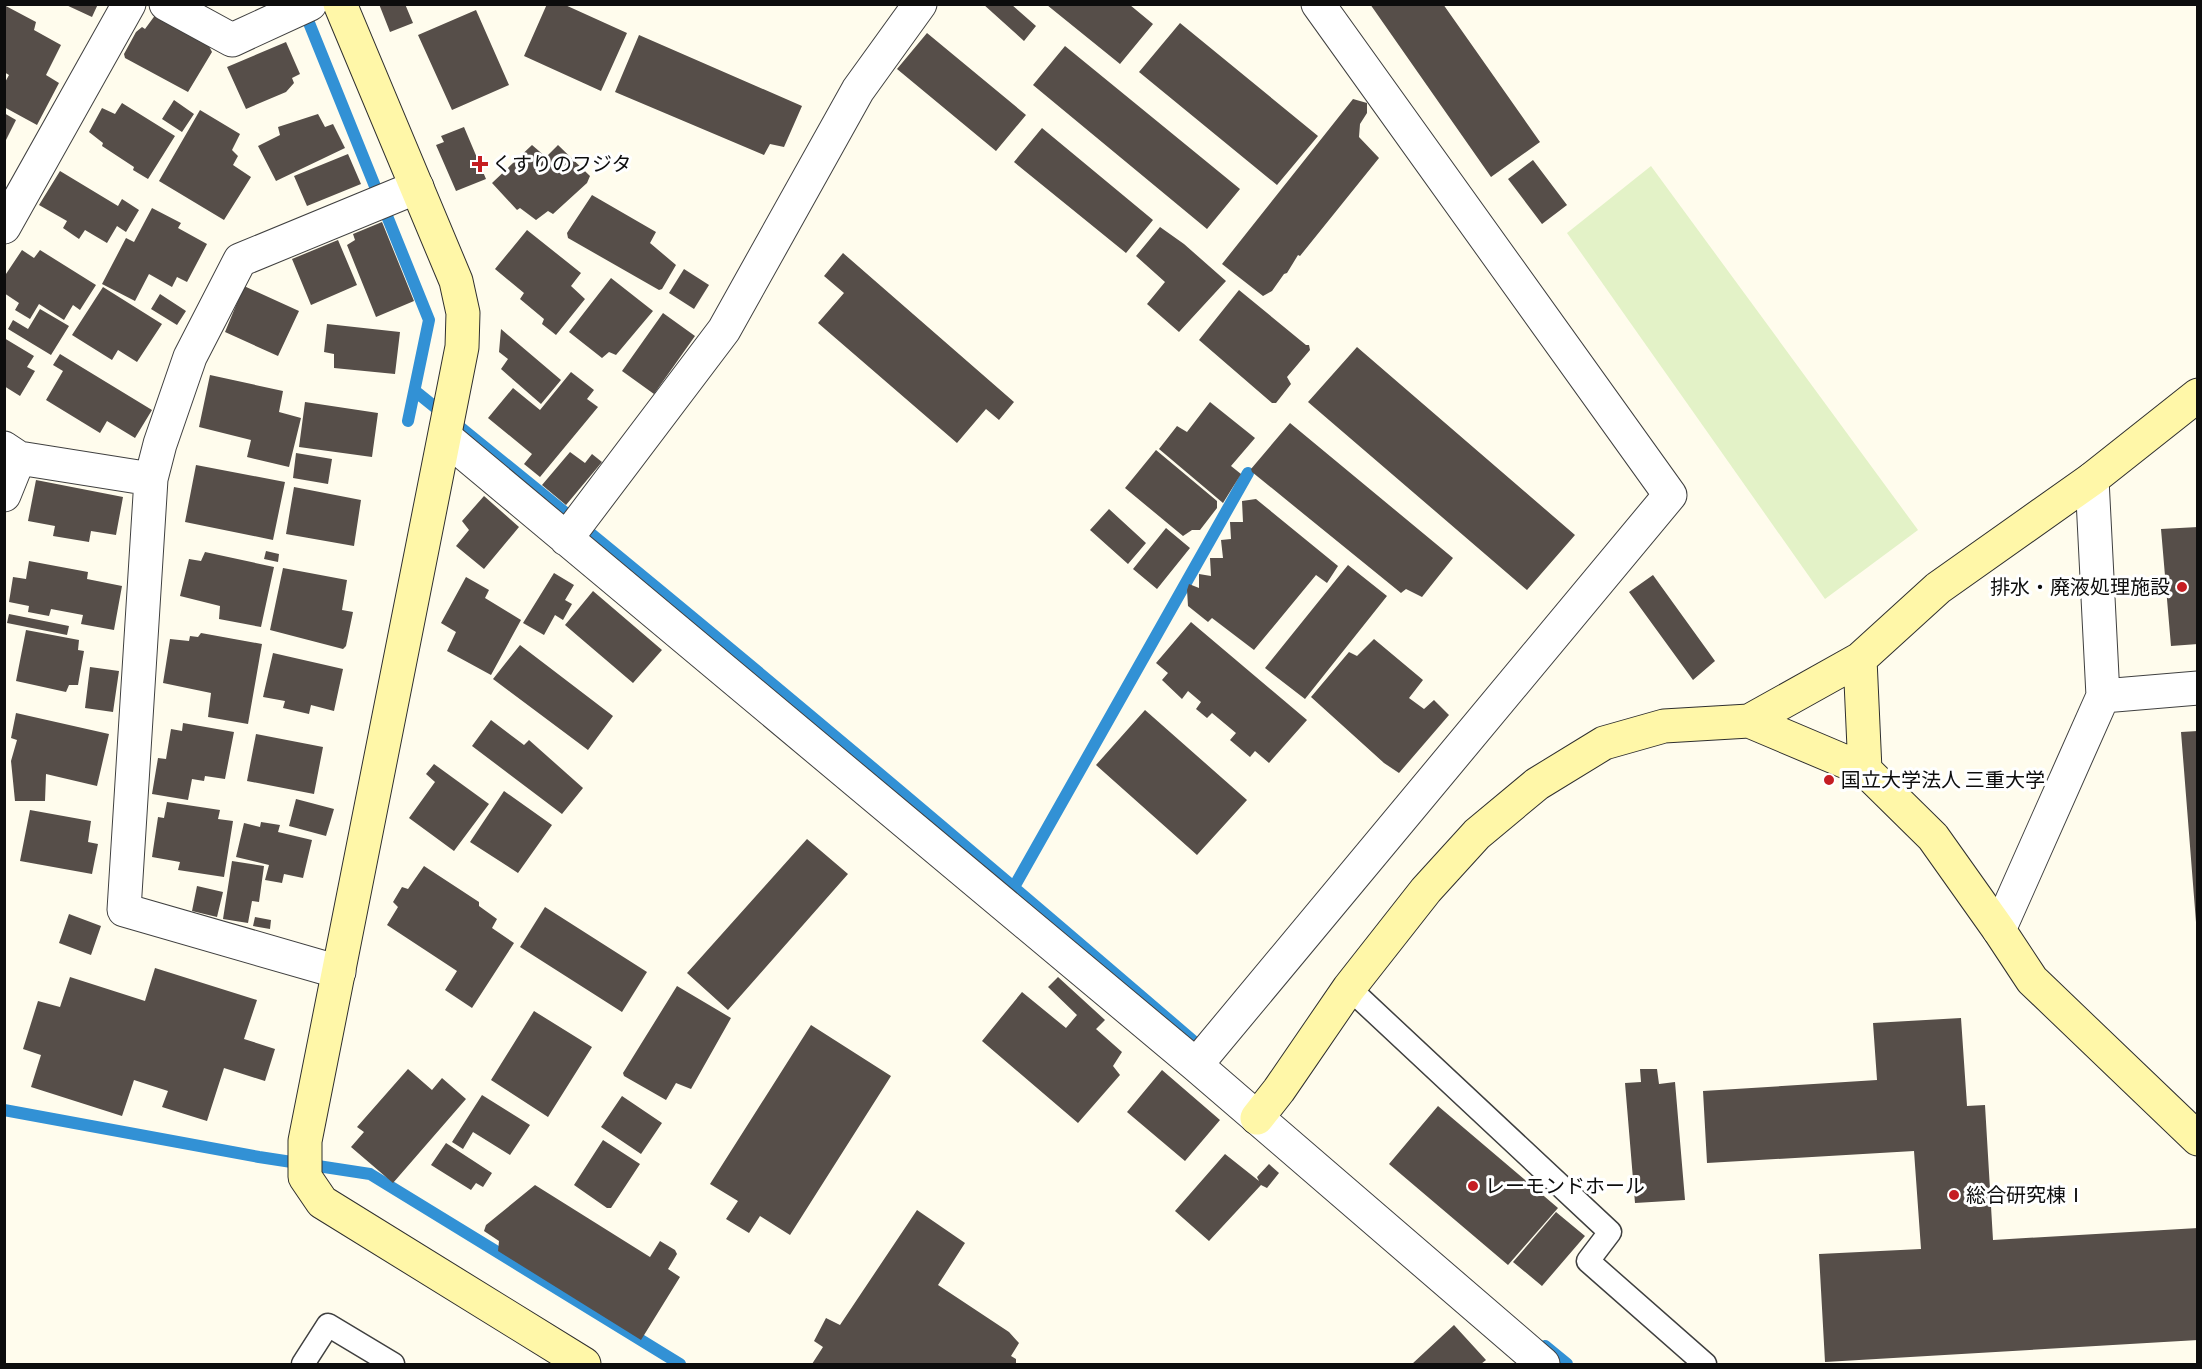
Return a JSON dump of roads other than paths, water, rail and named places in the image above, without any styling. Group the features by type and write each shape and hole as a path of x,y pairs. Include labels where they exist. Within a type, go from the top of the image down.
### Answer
{"street":[{"path":"4,227 129,4"},
{"path":"166,4 232,40 310,4"},
{"path":"340,4 456,281 463,313 462,347 305,1141 305,1177 322,1202 584,1365"},
{"path":"566,539 724,330 858,90 920,4"},
{"path":"1196,1065 1670,495 1318,4"},
{"path":"339,972 124,910 151,479 160,444 190,357 240,260 417,187"},
{"path":"1257,1118 1349,988 1426,890 1477,834 1537,784 1604,743 1664,726 1749,721 1860,659 1938,588 2092,479 2198,395"},
{"path":"445,436 1196,1065 1543,1365"},
{"path":"4,495 12,453 151,479"},
{"path":"1999,930 2103,696 2092,479"},
{"path":"1860,659 1865,770"},
{"path":"2103,696 2198,688"},
{"path":"1749,721 1865,770 1933,837 2032,980 2198,1139"}],"lane":[{"path":"1349,988 1610,1232 1588,1261 1706,1365"},
{"path":"303,1365 328,1325 393,1365"}],"waterway":[{"path":"303,8 429,320 408,421"},
{"path":"415,391 814,718 1206,1052"},
{"path":"1014,887 1248,473"},
{"path":"4,1110 259,1157 370,1174 680,1364"},
{"path":"1545,1346 1567,1364"}],"place":[{"name":"くすりのフジタ","path":"480,164"},
{"name":"排水・廃液処理施設","path":"2182,587"},
{"name":"国立大学法人 三重大学","path":"1829,780"},
{"name":"レーモンドホール","path":"1473,1186"},
{"name":"総合研究棟Ⅰ","path":"1954,1195"}]}
